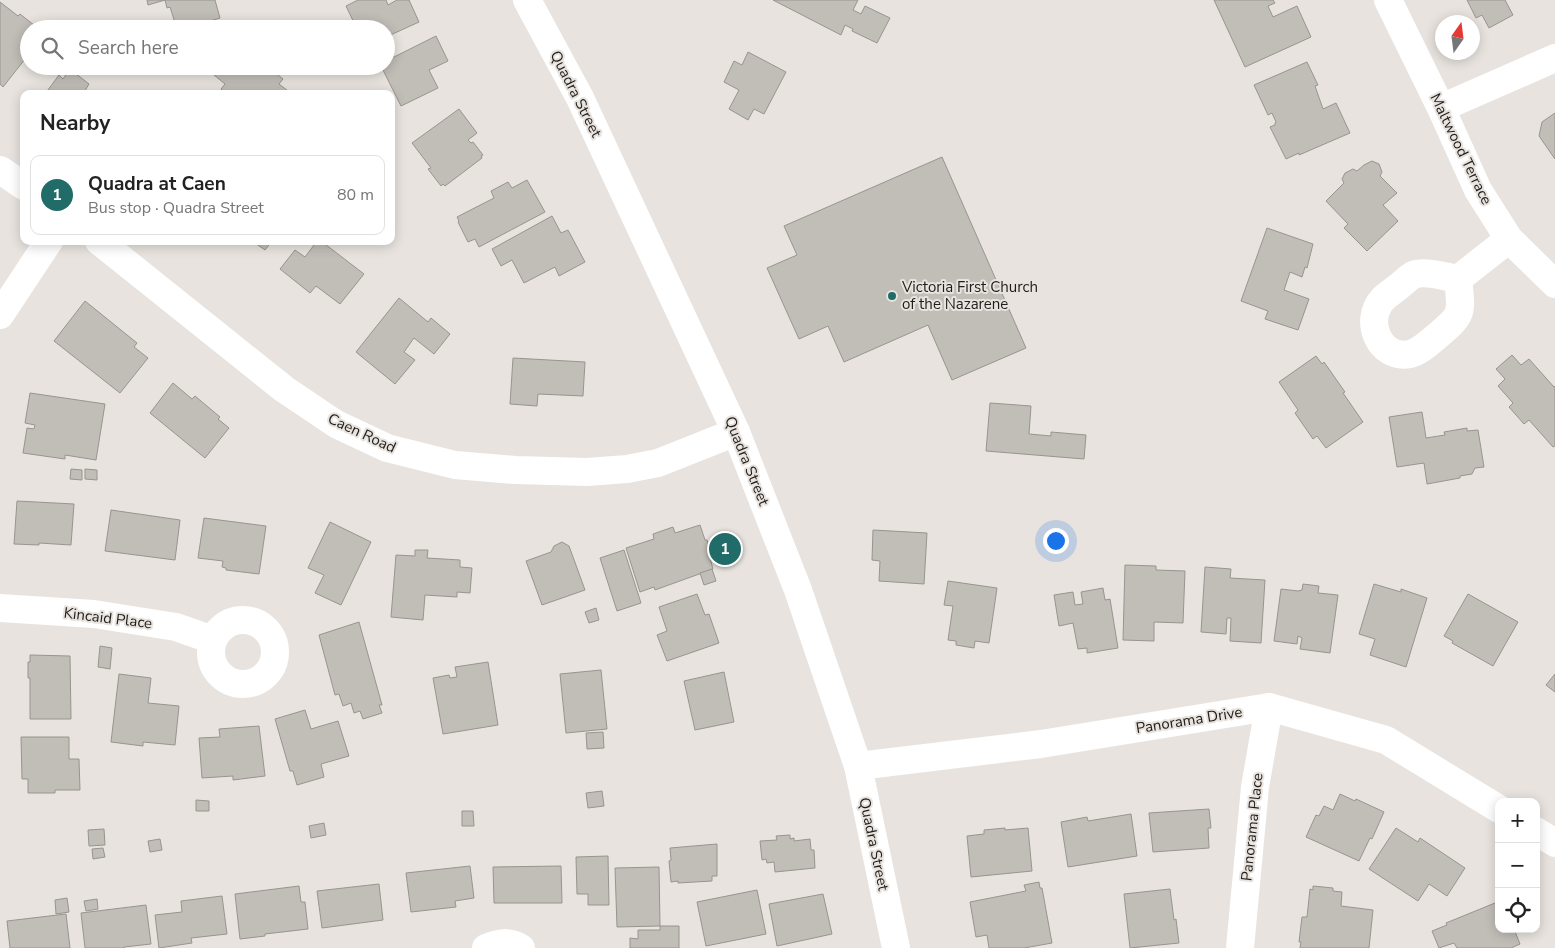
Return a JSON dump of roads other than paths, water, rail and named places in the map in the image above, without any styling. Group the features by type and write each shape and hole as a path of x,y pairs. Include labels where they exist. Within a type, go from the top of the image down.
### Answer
{"street":[{"name":"Quadra Street","path":"527,0 580,98 736,432 798,590 858,766 896,948"},
{"name":"Maltwood Terrace","path":"1388,0 1441,108 1478,190 1509,239 1555,284"},
{"path":"1441,108 1555,58"},
{"path":"0,170 20,183"},
{"path":"1458,279 1509,239"},
{"path":"0,314 46,245"},
{"name":"Caen Road","path":"104,245 284,389 336,424 388,448 455,465 515,470 587,472 627,469 658,463 736,432"},
{"name":"Kincaid Place","path":"0,608 94,614 176,627 213,640"},
{"name":"Panorama Drive","path":"858,766 1041,744 1268,707 1386,740 1495,807"},
{"name":"Panorama Place","path":"1240,948 1255,787 1268,707"},
{"path":"1540,834 1555,843"},
{"path":"486,948 498,943 513,943 522,948"}],"place":[{"name":"Victoria First Church of the Nazarene","path":"892,296"},
{"name":"Quadra at Caen","path":"725,549"}]}
